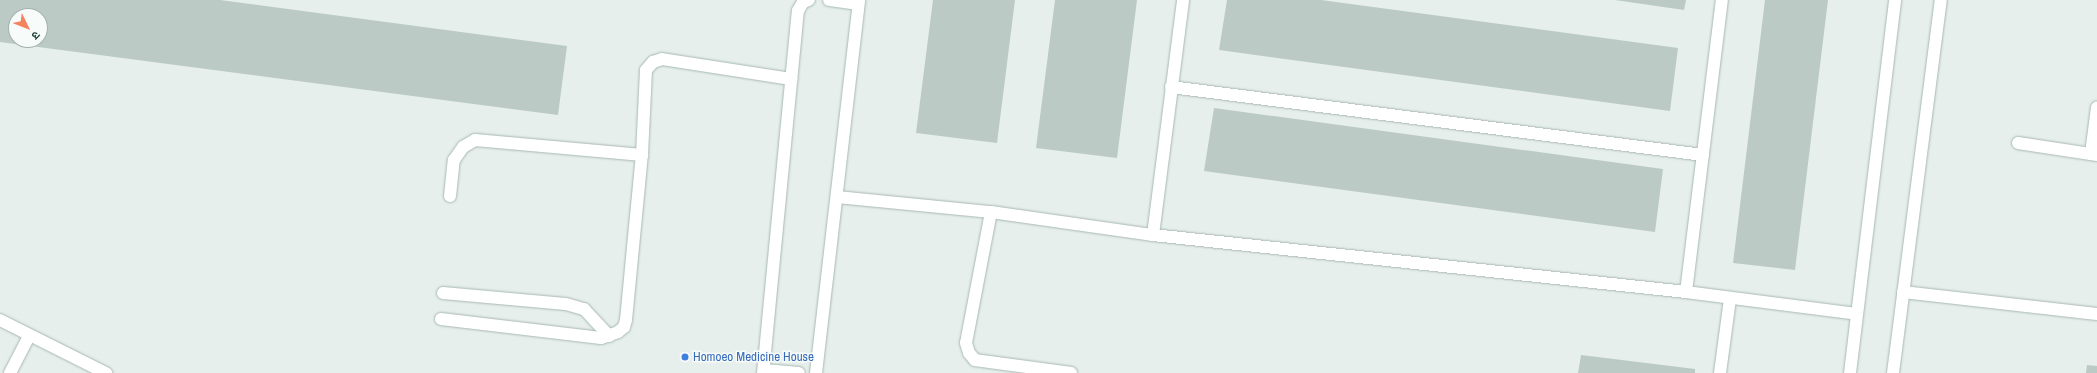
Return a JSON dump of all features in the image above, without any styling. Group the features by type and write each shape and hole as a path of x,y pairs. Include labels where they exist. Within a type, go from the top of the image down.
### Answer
{"street":[{"path":"799,373 764,372 798,11 802,2 809,0"},
{"path":"816,373 858,2 829,0"},
{"path":"1153,235 1182,0"},
{"path":"1686,292 1722,0"},
{"path":"1850,373 1895,0"},
{"path":"1893,373 1941,0"},
{"path":"441,318 601,338 608,336 624,327 626,320 642,155 646,70 653,62 662,59 791,79"},
{"path":"1171,87 1703,155"},
{"path":"2018,143 2094,154 2097,107"},
{"path":"450,196 454,160 463,147 475,140 642,155"},
{"path":"837,197 991,212 1153,235 1686,292 1730,299 1857,314"},
{"path":"991,212 966,343 969,353 975,360 1072,373"},
{"path":"1903,292 2097,314"},
{"path":"444,293 566,304 584,309 608,336"},
{"path":"1720,373 1730,299"},
{"path":"0,320 29,336 106,373"},
{"path":"10,373 29,336"}],"building":[{"path":"0,0 220,0 567,46 558,115 46,48 48,48 48,8 8,8 8,43 0,42"},
{"path":"933,0 1015,0 997,143 916,133"},
{"path":"1055,0 1137,0 1117,158 1036,148"},
{"path":"1227,0 1321,0 1678,48 1670,111 1219,50"},
{"path":"1615,0 1686,0 1684,10"},
{"path":"1765,0 1828,0 1795,270 1733,263"},
{"path":"1214,108 1663,169 1655,232 1204,171"},
{"path":"1581,355 1695,369 1695,373 1578,373"},
{"path":"2087,365 2097,366 2097,373 2086,373"}],"place":[{"name":"Homoeo Medicine House","path":"685,357"}]}
